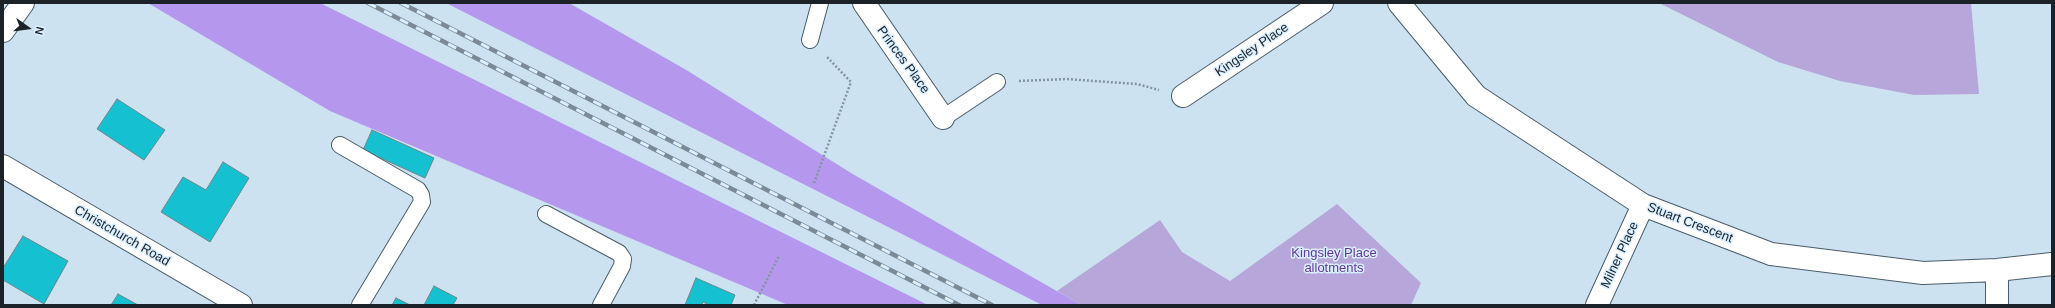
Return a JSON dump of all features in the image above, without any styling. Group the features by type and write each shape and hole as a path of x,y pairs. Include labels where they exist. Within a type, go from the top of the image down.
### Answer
{"street":[{"path":"3,31 23,3"},
{"name":"Princes Place","path":"864,3 943,118"},
{"name":"Kingsley Place","path":"1183,96 1322,3"},
{"name":"Stuart Crescent","path":"1399,3 1476,96 1644,205 1771,254 1923,273 1997,270 2052,264"},
{"name":"Christchurch Road","path":"3,166 241,305"},
{"name":"Milner Place","path":"1597,305 1644,205"},
{"path":"1997,270 1997,305"}],"lane":[{"path":"810,40 820,3"},
{"path":"943,118 996,82"},
{"path":"340,145 418,190 421,195 422,202 360,305"},
{"path":"546,214 619,253 623,259 622,266 601,305"}],"path":[{"path":"810,40 851,82 814,183"},
{"path":"996,82 1066,79 1137,84 1183,96"},
{"path":"754,305 779,256"}],"green space":[{"path":"1659,3 1971,3 1979,94 1914,95 1840,81 1778,62"},
{"name":"Kingsley Place allotments","path":"1337,204 1421,283 1411,305 1081,305 1057,291 1160,220 1182,252 1230,281"}],"shaded area":[{"path":"148,3 320,3 928,305 788,305 330,111"},
{"path":"446,3 569,3 688,71 851,173 1081,305 1042,305"}],"building":[{"path":"117,99 165,130 144,160 97,129"},
{"path":"372,130 434,158 425,178 363,150"},
{"path":"223,162 249,178 210,242 161,212 183,177 206,190"},
{"path":"23,236 68,261 44,304 3,280 3,268"},
{"path":"696,278 735,295 731,305 709,305 703,302 702,305 685,305"},
{"path":"434,286 457,298 453,305 424,305"},
{"path":"118,294 138,305 111,305"},
{"path":"396,298 410,305 392,305"}],"railway":[{"path":"368,3 959,305"},
{"path":"401,3 992,305"}]}
